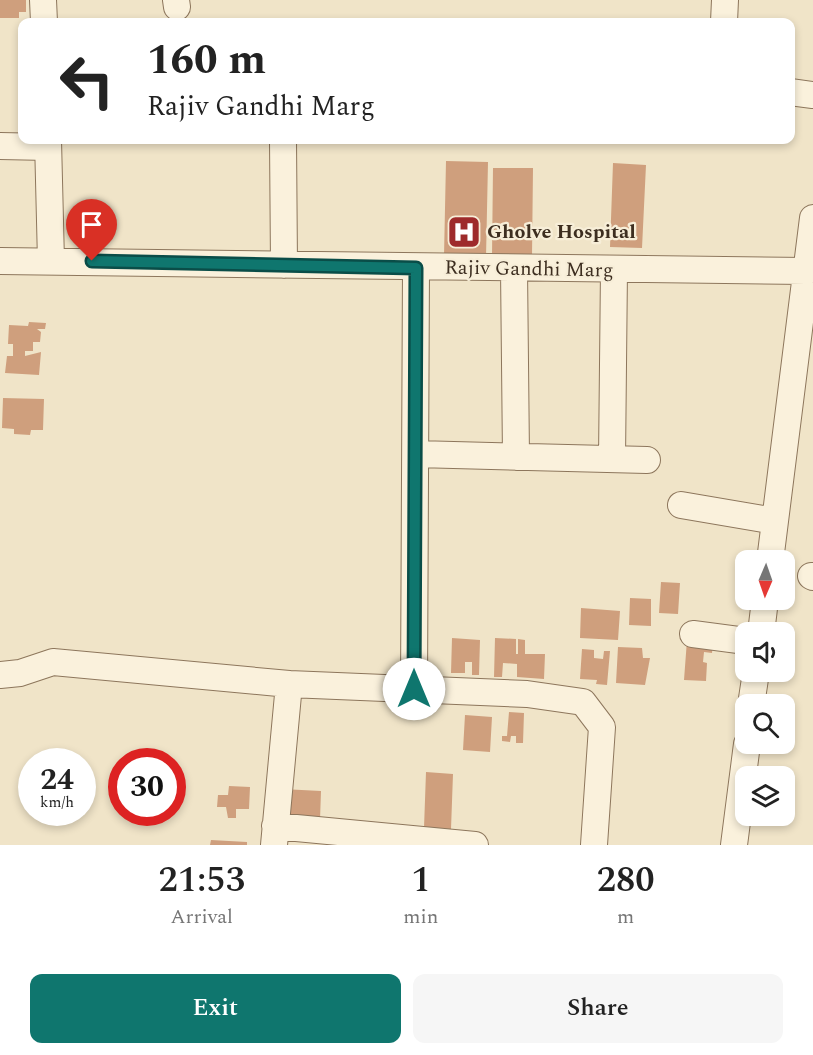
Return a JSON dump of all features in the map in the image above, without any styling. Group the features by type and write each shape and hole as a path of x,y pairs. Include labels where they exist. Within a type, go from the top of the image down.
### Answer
{"street":[{"path":"43,0 44,18"},
{"path":"724,18 726,0"},
{"path":"795,93 813,95"},
{"path":"0,147 36,144"},
{"path":"48,144 51,261"},
{"path":"283,144 284,265"},
{"path":"771,550 808,283 812,229"},
{"name":"Rajiv Gandhi Marg","path":"0,261 614,269 808,283"},
{"path":"414,689 416,268"},
{"path":"514,269 516,457"},
{"path":"612,459 614,269"},
{"path":"416,454 647,460"},
{"path":"681,505 775,521"},
{"path":"693,634 735,640"},
{"path":"0,675 20,673 53,662 289,684 527,694 583,702 602,727 594,845"},
{"path":"289,684 275,835 475,845"},
{"path":"734,845 746,754"}],"building":[{"path":"0,0 26,0 26,12 19,12 19,18 0,18"},
{"path":"446,161 488,162 486,258 444,256"},
{"path":"613,163 646,165 642,248 610,247"},
{"path":"493,168 533,168 532,257 492,256"},
{"path":"29,322 46,323 45,329 37,329 41,332 40,342 33,342 33,351 25,351 25,356 41,352 39,375 5,373 7,356 13,356 13,344 8,344 9,325 28,326"},
{"path":"3,398 44,399 43,430 31,430 30,435 14,434 14,429 2,428"},
{"path":"661,582 680,583 678,614 659,613"},
{"path":"630,598 651,599 651,626 629,625"},
{"path":"581,608 620,611 618,640 580,638"},
{"path":"452,638 480,640 479,675 472,675 472,662 465,662 465,673 451,673"},
{"path":"495,638 516,639 516,654 518,654 518,639 525,640 525,654 545,654 544,679 517,677 517,664 503,663 502,677 494,677"},
{"path":"687,640 713,642 712,653 704,652 703,662 707,663 706,681 684,680"},
{"path":"618,647 642,648 643,658 650,658 645,685 616,683"},
{"path":"582,649 594,650 594,658 603,659 604,651 610,651 607,685 596,684 597,680 580,679"},
{"path":"509,712 524,713 523,743 516,743 516,736 511,736 510,742 502,741 502,736 507,736"},
{"path":"465,715 492,717 490,752 463,750"},
{"path":"426,772 453,774 451,829 424,828"},
{"path":"229,786 250,787 249,809 236,809 236,818 228,818 226,807 217,807 218,795 228,795"},
{"path":"282,789 321,791 320,820 281,818"},
{"path":"211,840 247,842 247,845 210,845"}],"place":[{"name":"Gholve Hospital","path":"464,232"}],"route":[{"path":"92,261 416,268 414,689"}]}
